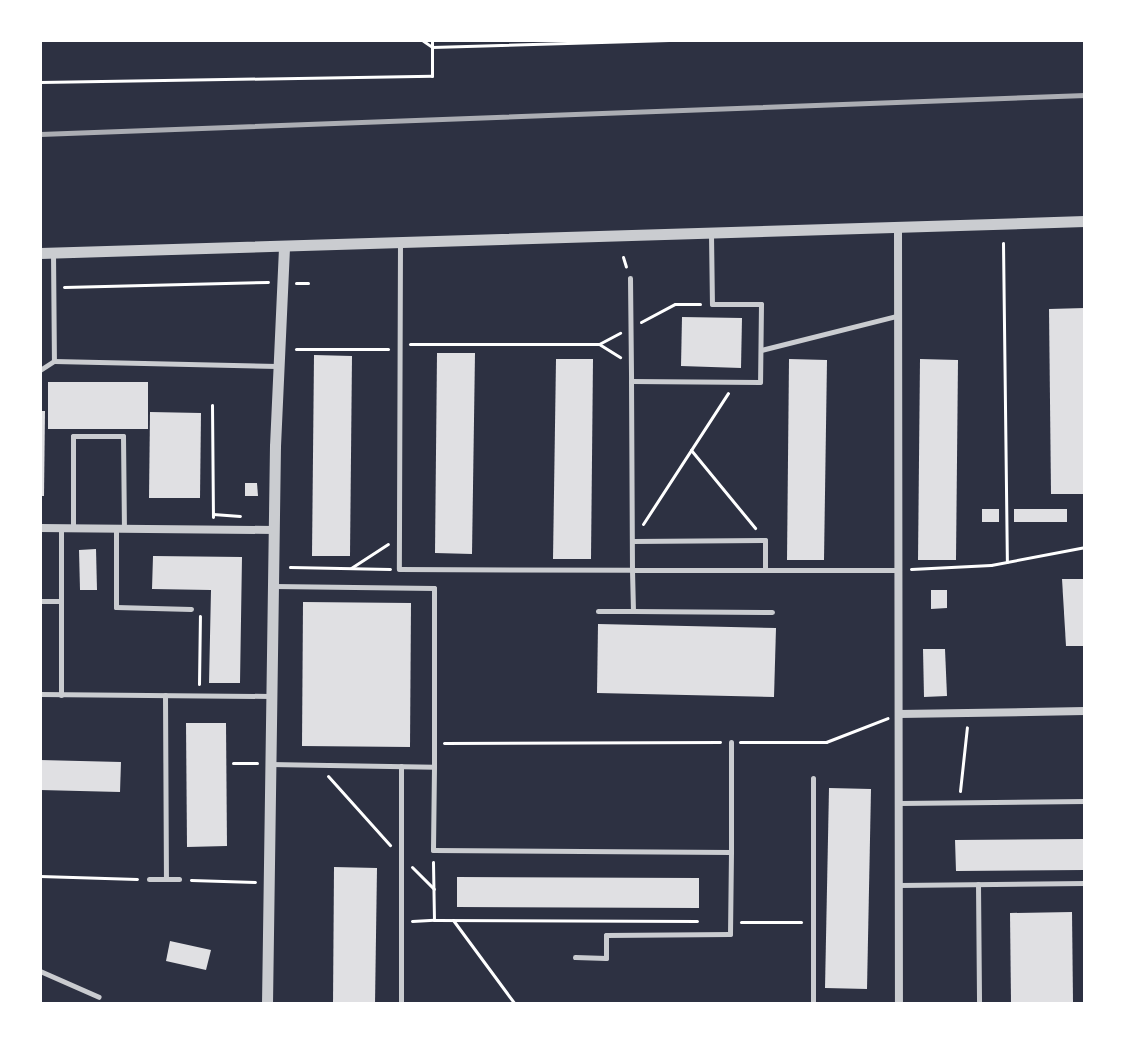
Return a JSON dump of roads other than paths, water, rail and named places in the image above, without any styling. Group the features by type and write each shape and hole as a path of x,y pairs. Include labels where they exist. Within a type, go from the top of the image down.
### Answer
{"street":[{"path":"46,252 898,230 1085,221"},
{"path":"898,230 899,1004"},
{"path":"267,1004 266,882 277,366 284,246"},
{"path":"40,528 275,530"},
{"path":"899,714 1085,711"}],"lane":[{"path":"631,381 760,382 761,304 712,304 711,235"},
{"path":"400,242 399,569 899,570"},
{"path":"46,252 53,288 54,361"},
{"path":"630,278 633,611"},
{"path":"761,350 896,316"},
{"path":"40,370 54,361 277,366"},
{"path":"73,528 73,436 123,436 116,607 191,609"},
{"path":"61,528 61,695"},
{"path":"632,541 765,540 765,570"},
{"path":"273,586 434,588 433,850 731,852"},
{"path":"40,601 61,601"},
{"path":"598,611 772,612"},
{"path":"40,694 271,696"},
{"path":"165,695 166,879"},
{"path":"575,957 606,958 606,935 730,934 731,742"},
{"path":"269,764 434,767"},
{"path":"401,766 401,1004"},
{"path":"813,778 813,1004"},
{"path":"899,803 1085,801"},
{"path":"149,879 179,879"},
{"path":"899,885 1085,883"},
{"path":"978,884 979,1004"},
{"path":"40,971 99,997"}],"railway":[{"path":"40,134 1085,95"}]}
